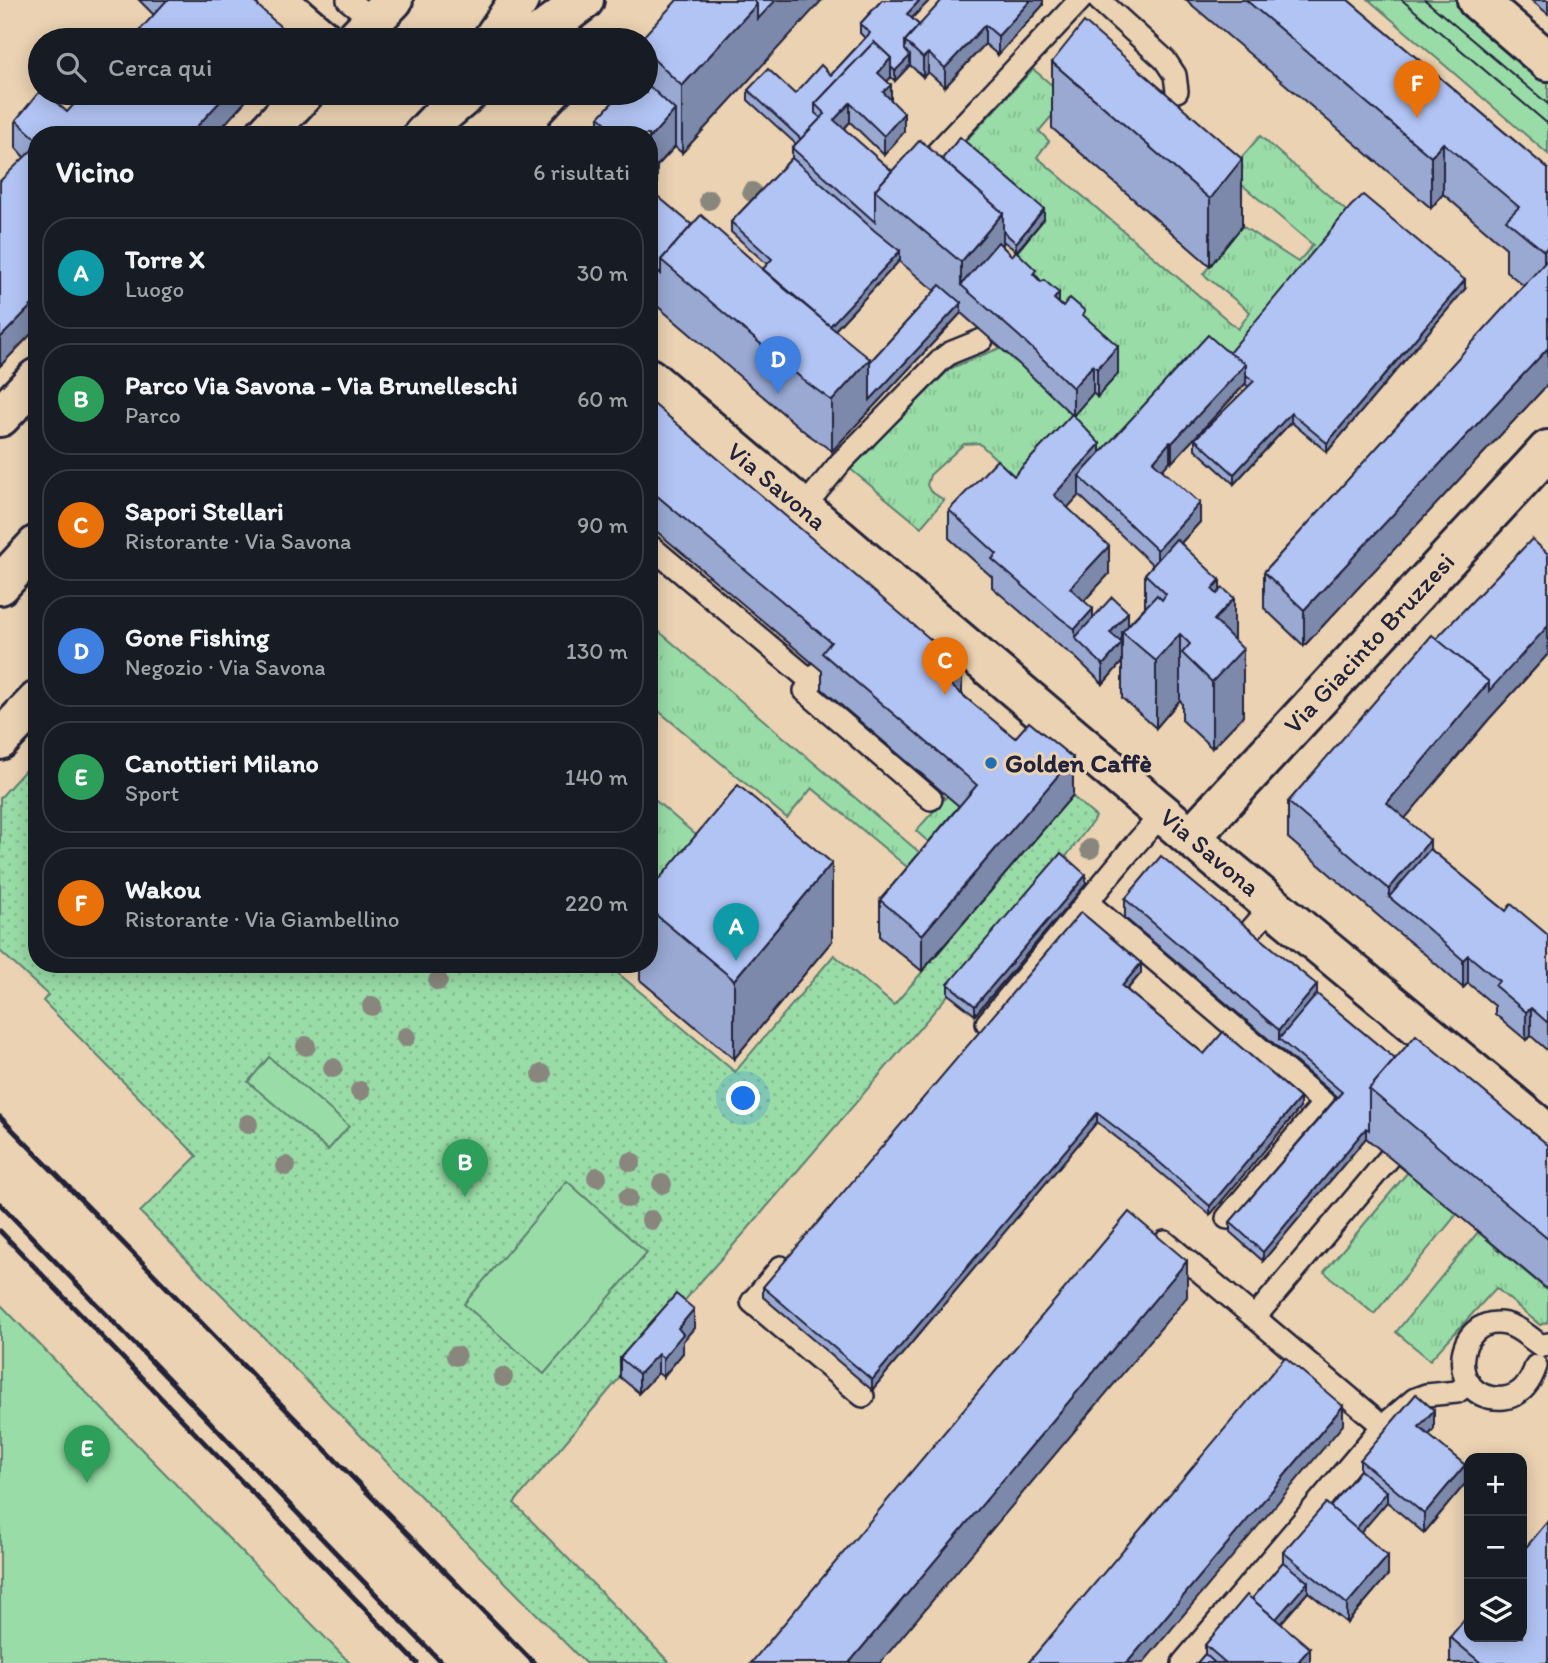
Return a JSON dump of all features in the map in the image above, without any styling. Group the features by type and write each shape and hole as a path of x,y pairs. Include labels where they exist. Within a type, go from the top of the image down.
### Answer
{"street":[{"path":"277,0 310,28"},
{"path":"500,28 520,0"},
{"path":"548,28 584,0"},
{"path":"1477,0 1548,61"},
{"path":"273,126 293,105"},
{"path":"574,126 594,105"},
{"name":"Via Savona","path":"658,385 803,508 886,594 1177,825 1272,906 1458,1076 1548,1134"},
{"path":"0,417 28,387"},
{"name":"Via Giacinto Bruzzesi","path":"1177,825 1548,450"},
{"path":"0,585 28,555"},
{"path":"0,740 28,710"}],"lane":[{"path":"909,183 1080,0"},
{"path":"1099,0 1165,60 1175,75 1177,91"},
{"path":"803,508 841,462 942,359 982,340"},
{"path":"658,552 817,676 805,691 931,799"},
{"path":"973,1040 1132,848 1177,825"},
{"path":"1088,903 1201,990 1324,1103 1227,1218"},
{"path":"1242,940 1272,906"},
{"path":"1255,1318 1390,1157"},
{"path":"1154,1233 1383,1426"},
{"path":"796,1250 752,1302 863,1395"},
{"path":"1536,1366 1532,1380 1522,1391 1509,1397 1494,1398 1480,1393 1469,1383 1462,1370 1462,1355 1466,1342 1476,1331 1490,1324 1504,1323 1518,1328 1542,1346 1548,1344"},
{"path":"1183,1663 1383,1426 1415,1399 1426,1395 1457,1392 1469,1383"}],"green space":[{"path":"1369,0 1465,0 1548,70 1548,154"},
{"path":"1033,69 1067,98 1039,131 1049,141 1037,157 1238,329 1250,312 1203,274 1242,226 1298,262 1313,245 1228,173 1260,136 1351,215 1224,368 1100,472 1028,489 979,443 964,444 930,475 927,485 930,491 944,500 921,527 849,468 949,370 1000,348 1020,365 1098,397 1083,343 1016,252 960,147"},
{"path":"658,631 938,868 925,882 812,788 787,818 658,710"},
{"path":"28,767 28,973 618,973 735,1072 834,955 894,1005 1072,796 1096,817 1061,863 514,1503 670,1663 585,1663 140,1212 197,1156 43,1001 48,995 0,951 0,798"},
{"path":"947,796 977,821 947,858 916,831"},
{"path":"658,803 717,853 691,908 658,947"},
{"path":"269,1057 349,1126 328,1150 248,1082"},
{"path":"1408,1172 1458,1213 1374,1314 1324,1272"},
{"path":"567,1181 647,1253 544,1374 464,1304"},
{"path":"1478,1232 1548,1291 1548,1322 1540,1325 1496,1288 1430,1360 1396,1332"},
{"path":"0,1304 350,1663 0,1663"}],"building":[{"path":"167,0 252,0 282,28 142,28"},
{"path":"677,0 753,0 757,4 682,86 658,63 658,28 651,28"},
{"path":"753,0 776,0 757,20 757,4"},
{"path":"882,0 920,0 907,14 919,25 905,41 905,50 910,56 895,71 891,67 891,58 874,42 815,104 815,113 821,118 801,139 748,90 768,69 795,94 821,65 831,75 870,33 860,24"},
{"path":"942,0 1031,0 998,36 985,25 945,68 928,53 923,58 905,41"},
{"path":"1246,0 1348,0 1548,169 1548,246 1544,251 1506,220 1519,207 1443,143 1431,157"},
{"path":"1084,22 1242,159 1210,199 1052,62"},
{"path":"874,42 891,58 878,73 891,85 883,92 904,113 884,136 850,103 834,120 892,171 875,190 875,222 792,148 825,114 815,104"},
{"path":"658,94 675,110 658,129 658,126 605,126 607,124 599,117 610,105 658,105"},
{"path":"28,105 59,105 67,112 73,105 217,105 197,126 28,126 28,131 16,120"},
{"path":"960,137 1044,209 1016,243 1003,231 1003,213 942,159"},
{"path":"920,140 1003,213 961,262 875,190"},
{"path":"28,154 28,309 0,338 0,181"},
{"path":"792,158 900,251 830,326 763,269 772,259 731,222"},
{"path":"1363,195 1465,280 1327,443 1291,413 1234,474 1195,439 1254,381 1246,375 1246,364 1229,353"},
{"path":"658,197 692,225 661,260 661,274 658,271"},
{"path":"701,215 870,359 832,401 661,260"},
{"path":"998,242 1012,256 1016,251 1036,270 1033,274 1041,282 1044,280 1059,293 1054,299 1063,307 1070,298 1085,311 1083,315 1118,346 1097,369 1093,365 1073,388 961,285"},
{"path":"1548,259 1548,348 1304,610 1264,572"},
{"path":"940,285 961,303 870,400 870,362"},
{"path":"1208,335 1246,364 1153,462 1200,503 1157,550 1079,476"},
{"path":"658,408 962,666 948,683 1015,738 1029,722 1073,758 922,935 880,900 977,785 822,653 831,642 658,497"},
{"path":"1072,414 1100,444 1054,495 1109,546 1070,588 1093,609 1075,629 992,559 997,554 949,510 997,460 1014,476"},
{"path":"1176,539 1220,580 1212,589 1217,594 1223,588 1234,598 1214,620 1243,649 1212,682 1182,653 1190,644 1180,634 1156,661 1122,632 1157,595 1162,600 1166,594 1145,574"},
{"path":"1532,539 1548,554 1548,626 1489,691 1489,682 1436,639"},
{"path":"1112,597 1128,612 1110,633 1122,643 1103,665 1075,638"},
{"path":"1432,635 1489,682 1387,803 1430,840 1389,889 1288,802"},
{"path":"738,785 832,863 734,980 658,917 658,880"},
{"path":"1430,849 1506,911 1511,904 1548,935 1548,1023 1531,1008 1526,1012 1495,986 1499,981 1468,955 1463,960 1389,897"},
{"path":"1061,853 1086,875 975,1006 948,984"},
{"path":"1161,856 1317,985 1279,1030 1125,899"},
{"path":"1081,912 1141,963 1122,986 1204,1054 1223,1032 1300,1098 1210,1206 1097,1113 872,1380 763,1287"},
{"path":"1317,994 1395,1059 1369,1089 1369,1130 1366,1128 1263,1252 1230,1222 1342,1092 1279,1039"},
{"path":"1416,1035 1548,1145 1548,1239 1369,1089"},
{"path":"1129,1212 1187,1261 849,1663 751,1663"},
{"path":"676,1294 694,1309 678,1328 683,1334 663,1358 658,1354 639,1374 620,1358"},
{"path":"1285,1357 1343,1406 1127,1663 1028,1663"},
{"path":"1416,1394 1434,1410 1419,1427 1464,1466 1424,1514 1360,1460"},
{"path":"1360,1470 1387,1492 1356,1529 1330,1507"},
{"path":"1326,1503 1388,1556 1347,1604 1283,1552"},
{"path":"1548,1521 1548,1663 1481,1663 1450,1637 1464,1620 1464,1642 1527,1642 1527,1546"},
{"path":"1283,1562 1308,1582 1276,1619 1252,1599"},
{"path":"1247,1595 1310,1648 1297,1663 1226,1663 1205,1645"},
{"path":"1205,1654 1215,1663 1197,1663"}],"tram line":[{"path":"1402,0 1548,124"},
{"path":"1425,0 1548,104"}],"railway":[{"path":"0,1117 534,1663"},
{"path":"0,1204 442,1663"},
{"path":"0,1231 417,1663"}],"place":[{"name":"Wakou","path":"1417,118"},
{"name":"Gone Fishing","path":"778,394"},
{"name":"Sapori Stellari","path":"945,695"},
{"name":"Golden Caffè","path":"991,763"},
{"name":"Torre X","path":"736,961"},
{"name":"Parco Via Savona - Via Brunelleschi","path":"465,1197"},
{"name":"Canottieri Milano","path":"87,1483"}]}
